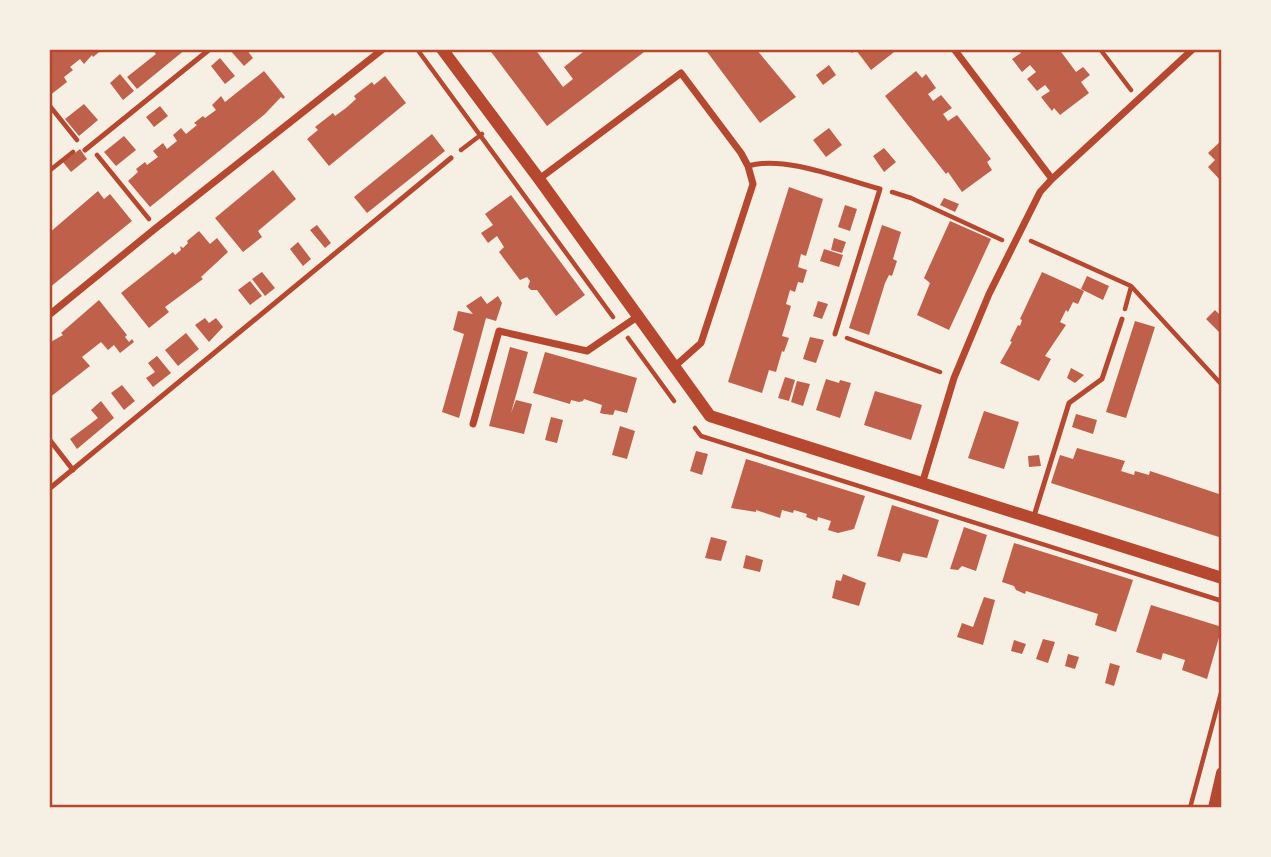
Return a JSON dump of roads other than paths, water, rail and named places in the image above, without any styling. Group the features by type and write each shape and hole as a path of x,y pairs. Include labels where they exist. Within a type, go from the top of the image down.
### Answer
{"street":[{"path":"49,315 383,49"},
{"path":"442,49 539,178 709,416 1222,578"},
{"path":"954,49 1052,179"},
{"path":"922,484 954,377 989,294 1040,192 1193,49"},
{"path":"539,178 681,73 748,166 753,184 701,342 674,367"},
{"path":"473,424 499,331 587,351 637,317"},
{"path":"1214,808 1222,774"}],"lane":[{"path":"87,148 210,49"},
{"path":"49,489 451,158"},
{"path":"748,166 763,162 782,162 880,189 835,334"},
{"path":"1033,519 1069,403 1102,379 1122,318"},
{"path":"49,439 73,470"}]}
